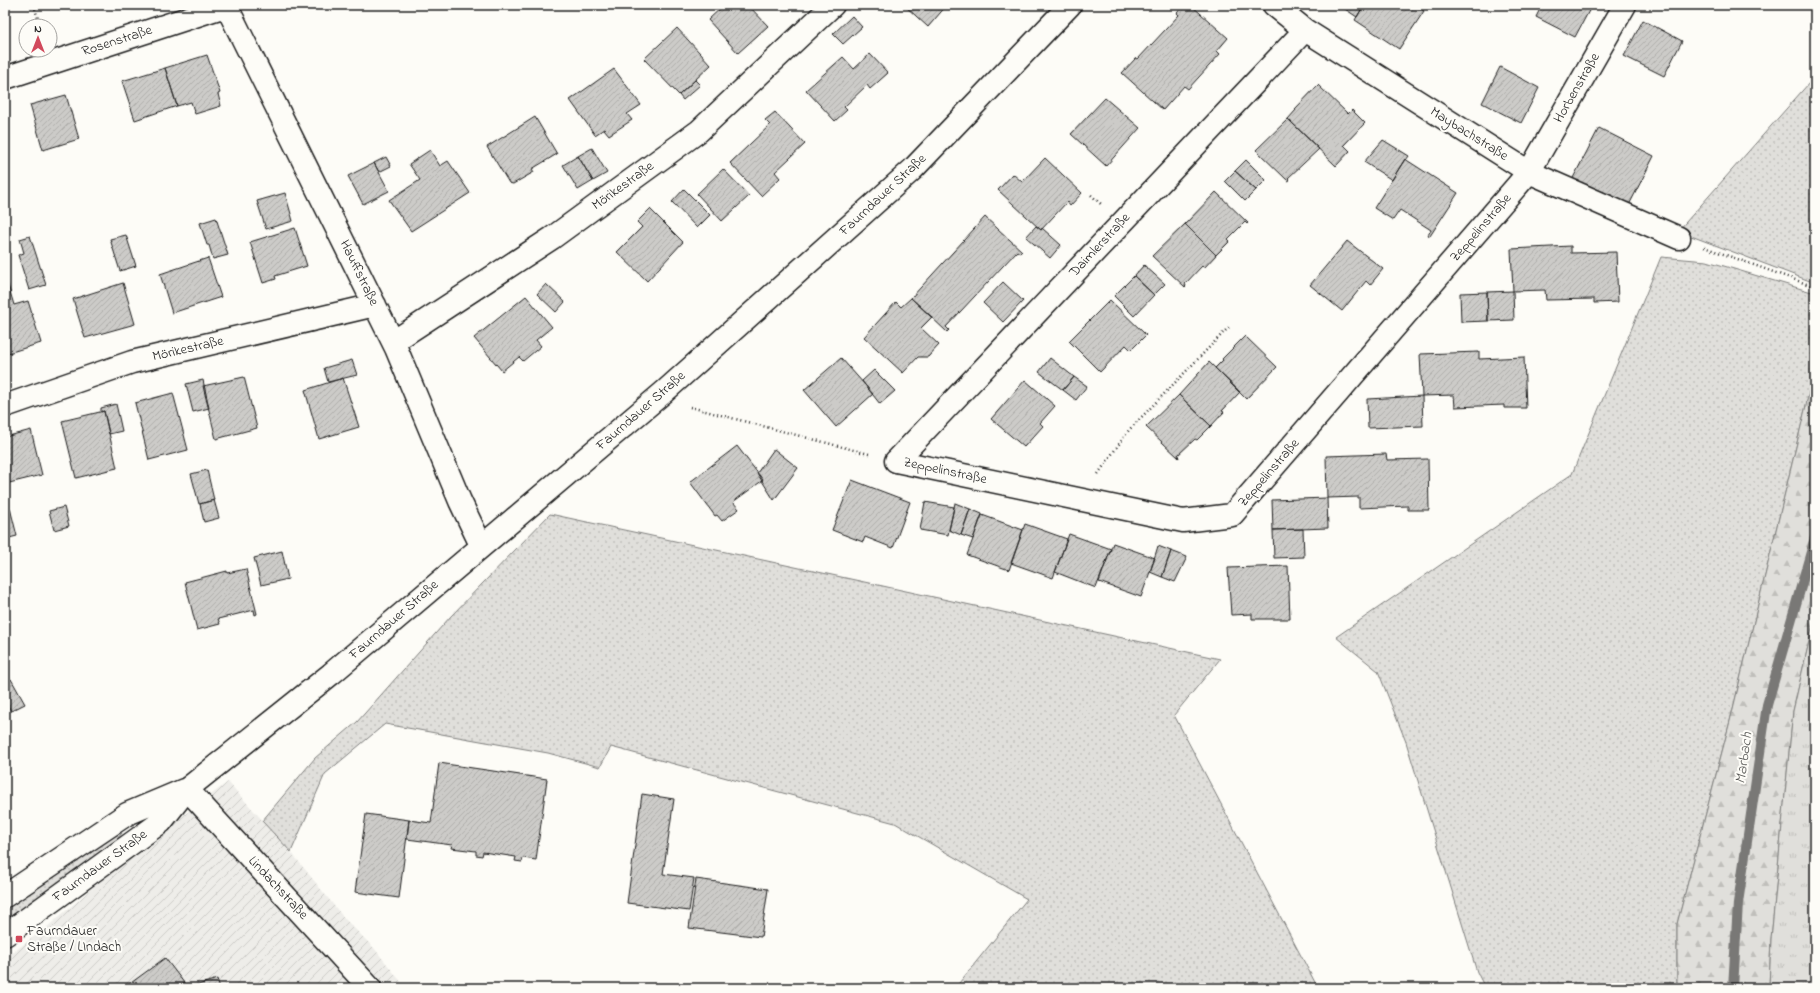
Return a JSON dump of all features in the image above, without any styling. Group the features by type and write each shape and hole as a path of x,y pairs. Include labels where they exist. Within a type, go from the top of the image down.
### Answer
{"street":[{"name":"Hauffstraße","path":"227,5 393,342 460,501 481,545"},
{"name":"Rosenstraße","path":"5,78 227,5"},
{"name":"Mörikestraße","path":"393,342 552,238 699,131 833,5"},
{"name":"Faurndauer Straße","path":"5,935 161,822 187,789 331,674 481,545 664,392 912,170 1070,5"},
{"name":"Maybachstraße","path":"1274,5 1305,30 1529,172 1679,238"},
{"name":"Horbenstraße","path":"1529,172 1626,5"},
{"name":"Daimlerstraße","path":"896,461 1305,30"},
{"name":"Zeppelinstraße","path":"896,461 1184,521 1232,515 1529,172"},
{"name":"Mörikestraße","path":"5,406 132,362 375,305"},
{"name":"Faurndauer Straße","path":"5,896 127,814 187,789"},
{"name":"Lindachstraße","path":"187,789 370,988"}],"path":[{"path":"34,5 38,18"},
{"path":"1679,238 1815,287"},
{"path":"1080,499 1129,430 1230,326"},
{"path":"664,392 681,405 896,461"}],"shaded area":[{"path":"228,782 291,852 344,918 374,948 406,988 5,988 5,958 46,928 132,854"}],"green space":[{"path":"1815,68 1815,126 1810,82"},
{"path":"1810,82 1815,126 1815,283 1678,231"},
{"path":"1661,257 1707,261 1815,293 1815,368 1730,721 1677,924 1677,988 1485,988 1477,972 1406,742 1378,671 1336,637 1572,474"},
{"path":"1815,368 1815,616 1793,711 1771,939 1769,988 1677,988 1677,924 1730,721"},
{"path":"550,514 1220,659 1174,715 1318,988 955,988 1027,899 895,823 611,747 600,767 548,753 385,724 325,774 291,852 262,821 315,758 357,722 451,616"},
{"path":"1815,616 1815,988 1769,988 1771,939 1793,711"},
{"path":"122,833 107,851 5,922 5,908 98,842"}],"building":[{"path":"5,5 15,5 5,8"},
{"path":"724,5 748,5 768,26 738,53 708,20"},
{"path":"904,5 947,5 928,27"},
{"path":"1184,5 1191,5 1228,38 1217,51 1220,54 1188,89 1184,86 1163,110 1122,73 1136,58 1138,59 1179,15 1177,13"},
{"path":"1339,5 1364,5 1357,17"},
{"path":"1364,5 1415,5 1424,11 1399,49 1355,20"},
{"path":"1542,5 1592,5 1575,37 1536,17"},
{"path":"852,16 862,27 843,44 833,34"},
{"path":"1643,20 1682,41 1664,76 1624,56"},
{"path":"677,28 711,65 679,95 644,59"},
{"path":"870,54 888,73 870,89 867,85 844,107 847,110 835,121 806,90 843,57 854,69"},
{"path":"207,55 220,93 218,94 221,106 195,114 191,102 177,106 165,68"},
{"path":"1500,67 1539,88 1521,123 1482,103"},
{"path":"165,68 177,106 135,120 122,81"},
{"path":"614,69 641,105 627,114 632,120 609,135 604,129 595,135 570,100"},
{"path":"695,80 700,85 683,100 679,95"},
{"path":"1318,85 1348,114 1352,110 1365,123 1344,145 1350,151 1336,166 1288,119 1296,110 1295,109"},
{"path":"66,95 79,139 43,150 30,105"},
{"path":"1105,98 1140,128 1106,166 1071,134"},
{"path":"775,112 805,144 775,172 780,178 761,196 730,163 770,125 765,120"},
{"path":"535,117 557,154 532,169 534,172 513,184 509,183 487,147"},
{"path":"1288,119 1319,149 1288,178 1290,180 1288,181 1256,150"},
{"path":"1599,128 1654,156 1627,209 1572,180"},
{"path":"1383,140 1409,156 1406,160 1405,159 1392,180 1364,162"},
{"path":"592,148 607,173 593,181 578,156"},
{"path":"430,150 440,166 448,161 470,193 411,231 389,200 420,180 409,164"},
{"path":"578,156 593,181 578,190 563,165"},
{"path":"386,157 391,166 379,172 374,163"},
{"path":"1045,158 1082,193 1070,206 1067,202 1041,230 998,190 1013,174 1022,182"},
{"path":"1405,159 1458,193 1430,236 1428,235 1431,230 1400,210 1393,220 1374,208"},
{"path":"1246,160 1266,180 1256,190 1235,171"},
{"path":"374,163 389,191 363,204 348,176"},
{"path":"723,169 749,196 722,221 697,194"},
{"path":"1235,171 1256,190 1245,201 1225,181"},
{"path":"684,189 710,215 697,228 672,202"},
{"path":"1216,192 1248,223 1247,224 1245,222 1228,239 1230,241 1216,255 1185,224"},
{"path":"285,193 293,221 266,229 257,201"},
{"path":"650,209 683,242 647,281 617,252 642,227 637,222"},
{"path":"985,217 1022,251 1020,253 1017,251 946,327 949,330 947,332 911,298"},
{"path":"216,218 228,255 213,259 200,223"},
{"path":"1185,224 1216,255 1204,268 1202,266 1185,284 1185,287 1152,256"},
{"path":"1036,226 1041,230 1042,228 1061,245 1050,258 1026,237"},
{"path":"295,228 307,266 275,276 276,279 263,283 250,242"},
{"path":"126,235 136,266 120,271 110,239"},
{"path":"30,236 46,285 29,290 18,255 24,253 20,239"},
{"path":"1347,241 1383,269 1370,285 1366,281 1342,311 1310,285"},
{"path":"1571,246 1571,253 1616,252 1618,302 1594,303 1594,299 1546,300 1545,290 1513,291 1511,249"},
{"path":"208,258 221,297 172,313 160,274"},
{"path":"1144,265 1165,284 1154,295 1134,276"},
{"path":"5,275 14,305 28,301 41,343 5,354"},
{"path":"1134,276 1154,295 1134,316 1114,296"},
{"path":"1003,282 1023,301 1003,322 983,303"},
{"path":"123,283 135,324 85,338 73,299"},
{"path":"546,284 565,302 556,312 537,294"},
{"path":"1513,291 1514,320 1488,321 1487,292"},
{"path":"1487,292 1488,321 1461,322 1460,293"},
{"path":"526,296 552,327 536,340 541,346 523,361 519,357 502,371 474,338"},
{"path":"911,298 932,317 921,328 939,345 928,357 918,357 903,373 864,337 896,302 901,307"},
{"path":"1110,300 1146,335 1131,350 1126,345 1100,372 1069,341"},
{"path":"1245,336 1277,367 1246,399 1215,368"},
{"path":"1479,352 1479,359 1524,357 1526,408 1504,408 1504,405 1455,407 1454,395 1422,396 1420,354"},
{"path":"841,358 873,394 836,427 804,390"},
{"path":"1050,358 1074,377 1063,390 1039,372"},
{"path":"352,360 357,375 328,382 324,368"},
{"path":"1209,362 1240,392 1222,411 1224,412 1211,426 1179,395"},
{"path":"874,370 895,391 880,404 862,381"},
{"path":"244,377 257,428 216,439 203,386"},
{"path":"1074,377 1087,386 1076,400 1063,390"},
{"path":"343,378 359,427 319,439 305,390"},
{"path":"203,380 209,408 193,412 186,384"},
{"path":"1025,380 1055,406 1040,423 1043,426 1024,447 991,419"},
{"path":"173,393 188,450 149,460 135,403"},
{"path":"1179,395 1211,426 1197,440 1195,439 1178,455 1179,458 1146,427"},
{"path":"1422,396 1423,426 1368,428 1367,399"},
{"path":"116,404 122,431 109,434 104,411 101,412 101,408"},
{"path":"104,411 117,468 76,478 62,421"},
{"path":"31,430 42,475 5,484 5,437"},
{"path":"737,446 763,480 733,502 739,509 722,521 717,515 715,516 690,482"},
{"path":"774,449 798,468 774,500 757,473"},
{"path":"1386,454 1387,460 1428,459 1429,510 1408,510 1408,506 1359,508 1359,497 1327,498 1326,456"},
{"path":"207,470 214,500 199,504 191,474"},
{"path":"852,480 910,502 893,548 865,537 863,542 832,530"},
{"path":"1327,498 1328,528 1273,530 1272,500"},
{"path":"214,500 219,518 204,522 200,504"},
{"path":"925,502 954,507 948,535 920,530"},
{"path":"955,503 970,509 961,535 949,530"},
{"path":"64,507 69,526 54,530 49,511"},
{"path":"10,508 17,536 5,539 5,509"},
{"path":"970,509 982,514 973,539 961,535"},
{"path":"982,515 1023,530 1009,570 967,555"},
{"path":"1025,524 1067,539 1053,578 1011,563"},
{"path":"1303,529 1304,557 1274,558 1273,530"},
{"path":"1069,534 1111,549 1096,588 1055,572"},
{"path":"1113,543 1155,558 1141,597 1099,582"},
{"path":"1158,546 1171,551 1162,577 1150,572"},
{"path":"282,551 288,579 261,585 254,558"},
{"path":"1171,551 1187,557 1175,582 1162,577"},
{"path":"1288,566 1290,619 1252,619 1252,614 1231,615 1228,568"},
{"path":"246,569 257,614 255,615 254,610 218,619 220,624 197,630 185,582 227,571 227,573"},
{"path":"11,679 25,704 11,711 5,700 5,682"},
{"path":"439,763 547,779 536,860 523,858 522,862 515,861 516,857 483,852 482,856 476,855 476,851 451,848 452,845 407,839 409,820 431,823"},
{"path":"642,794 674,799 663,874 694,878 689,911 627,903"},
{"path":"366,814 409,820 399,898 355,892"},
{"path":"696,879 768,889 761,937 689,928"},
{"path":"165,958 188,988 124,988"},
{"path":"217,979 220,988 188,988"}],"waterway":[{"name":"Marbach","path":"1733,988 1738,903 1767,705 1815,538"}],"place":[{"name":"Faurndauer Straße / LIndach","path":"19,939"}]}
